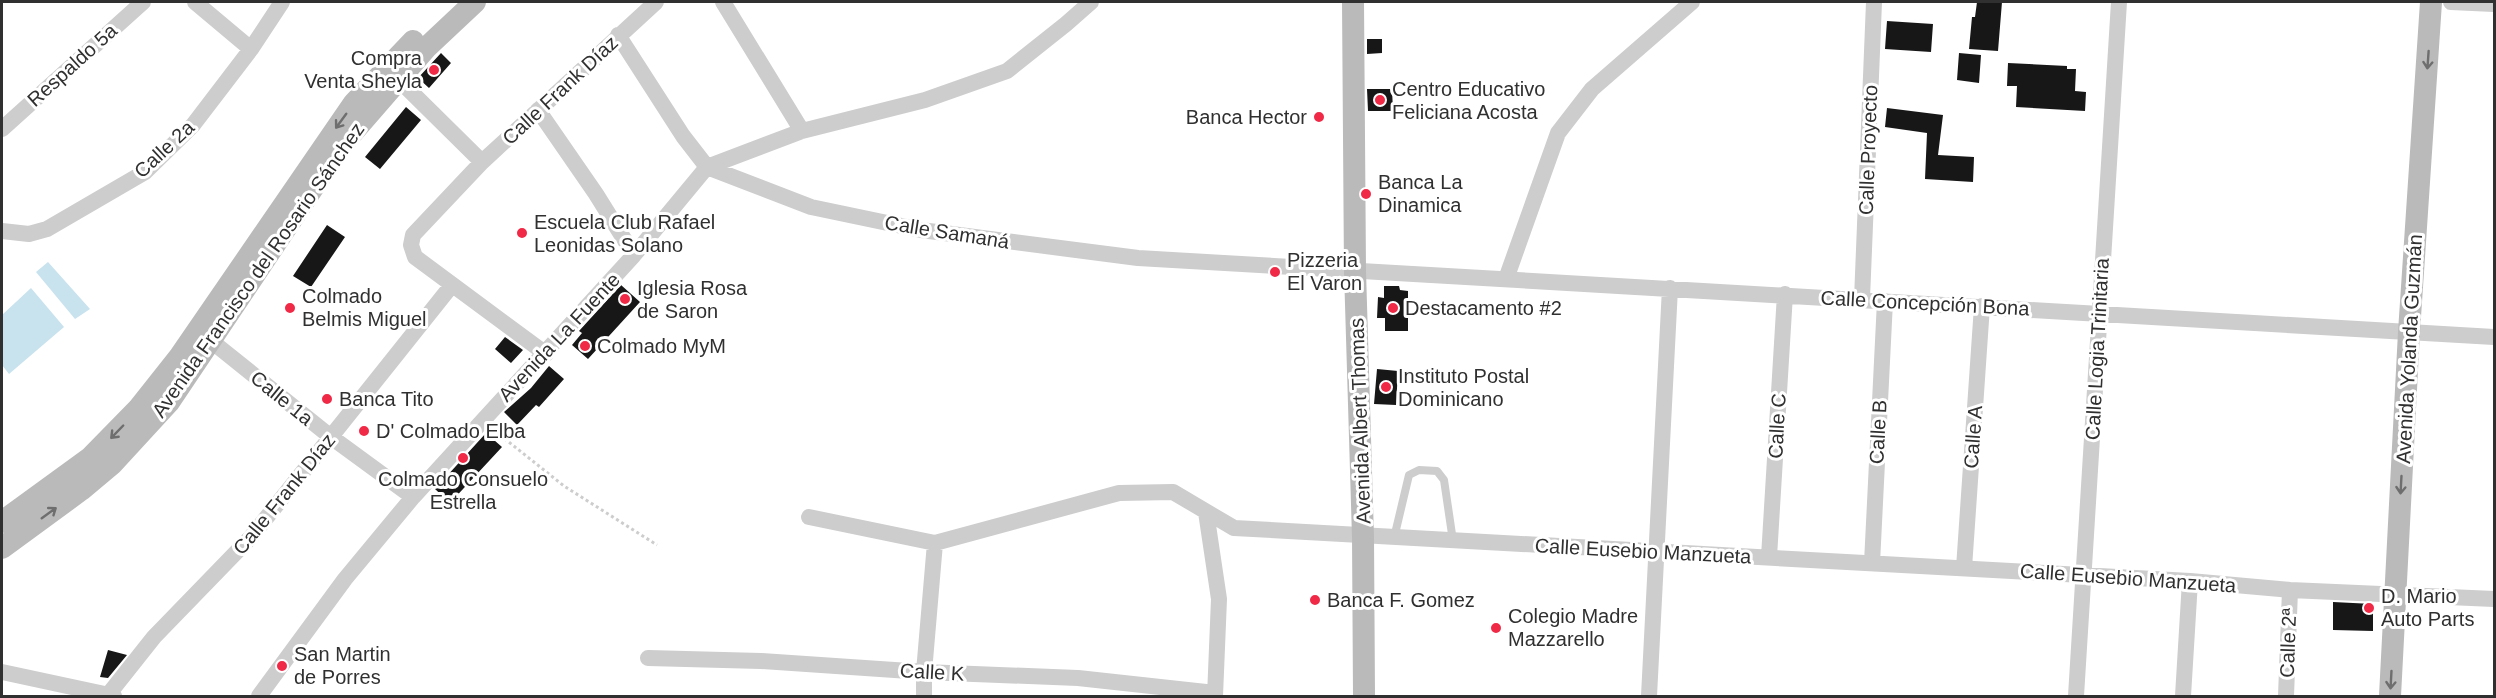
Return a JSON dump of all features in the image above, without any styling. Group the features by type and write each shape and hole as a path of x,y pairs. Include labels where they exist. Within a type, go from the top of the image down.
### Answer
{"main road":[{"name":"Avenida Francisco del Rosario Sánchez","path":"2,522 90,458 138,410 180,356 354,103 452,2"},
{"name":"Avenida Francisco del Rosario Sánchez","path":"2,548 81,490 112,464 169,402 341,146 426,48 475,2"},
{"name":"Avenida Albert Thomas","path":"1353,2 1355,271 1363,537 1364,696"},
{"name":"Avenida Yolanda Guzmán","path":"2390,696 2409,332 2432,2"}],"street":[{"name":"Respaldo 5a","path":"2,129 143,2"},
{"path":"195,2 252,49"},
{"name":"Calle 2a","path":"2,231 29,234 47,229 145,172 193,125 252,49 282,2"},
{"name":"Calle Frank Díaz","path":"546,354 415,257 411,245 413,235 482,162 656,2"},
{"path":"723,2 802,130"},
{"name":"Avenida La Fuente","path":"259,696 345,579 413,497 482,420 546,354 634,255 707,167 802,130 925,100 1007,70 1091,2"},
{"path":"1506,279 1558,133 1592,89 1692,2"},
{"name":"Calle Proyecto","path":"1862,299 1874,2"},
{"name":"Calle Logia Trinitaria","path":"2076,696 2119,2"},
{"path":"2451,2 2494,4"},
{"path":"618,35 683,136 707,167"},
{"path":"399,80 482,162"},
{"path":"538,110 596,194 634,255"},
{"name":"Calle Samaná","path":"707,167 811,207 921,230 1138,258 1355,271"},
{"name":"Calle Concepción Bona","path":"1355,271 1785,294 2494,337"},
{"name":"Calle Frank Díaz","path":"111,696 154,637 251,537 452,285"},
{"path":"1649,696 1670,288"},
{"name":"Calle C","path":"1769,557 1785,294"},
{"name":"Calle B","path":"1872,563 1885,301"},
{"name":"Calle A","path":"1964,568 1982,306"},
{"name":"Calle 1a","path":"210,340 331,437 413,497"},
{"name":"Calle Eusebio Manzueta","path":"809,517 935,543 1119,493 1173,492 1234,528 1394,539 1658,551 2190,581 2290,590 2494,599"},
{"path":"1206,512 1219,599 1215,695"},
{"path":"924,696 935,543"},
{"path":"2183,696 2190,581"},
{"name":"Calle 2ª","path":"2286,696 2290,590"},
{"name":"Calle K","path":"648,658 761,661 924,672 1078,678 1215,695"},
{"path":"2,672 111,696"}],"lane":[{"path":"1394,539 1409,475 1419,470 1437,471 1444,480 1453,541"}],"path":[{"path":"482,420 564,486 657,545"}],"water":[{"path":"48,262 90,309 75,319 36,272"},
{"path":"31,288 64,327 9,374 2,365 2,315"}],"building":[{"path":"1977,2 2002,2 1998,51 1969,49 1972,17 1975,17"},
{"path":"1887,21 1933,24 1931,52 1885,49"},
{"path":"1367,39 1382,39 1382,53 1367,54"},
{"name":"Compra Venta Sheyla","path":"441,53 451,63 429,88 418,78"},
{"path":"1959,53 1981,55 1979,83 1957,80"},
{"path":"2008,63 2067,66 2067,69 2076,69 2075,91 2086,92 2085,111 2016,107 2017,86 2007,86"},
{"name":"Centro Educativo Feliciana Acosta","path":"1367,89 1392,89 1393,111 1368,111"},
{"path":"406,107 421,120 380,169 365,157"},
{"path":"1887,108 1943,115 1938,155 1974,157 1973,182 1925,179 1927,133 1885,127"},
{"path":"327,225 345,237 311,287 293,276"},
{"path":"621,285 640,302 588,359 572,345 582,333 579,331"},
{"name":"Destacamento #2","path":"1384,286 1399,286 1400,290 1408,291 1408,331 1385,331 1385,318 1377,318 1378,297 1384,298"},
{"path":"505,337 523,350 511,363 495,349"},
{"path":"549,366 564,379 539,407 536,405 517,425 504,412 531,388"},
{"name":"Instituto Postal Dominicano","path":"1377,369 1398,371 1396,405 1374,404"},
{"path":"486,433 502,447 450,503 435,489"},
{"path":"2333,602 2373,604 2373,631 2333,630"},
{"path":"108,650 127,655 108,678 100,677"}],"place":[{"name":"Compra Venta Sheyla","path":"434,70"},
{"name":"Centro Educativo Feliciana Acosta","path":"1380,100"},
{"name":"Banca Hector","path":"1319,117"},
{"name":"Banca La Dinamica","path":"1366,194"},
{"name":"Escuela Club Rafael Leonidas Solano","path":"522,233"},
{"name":"Pizzeria El Varon","path":"1275,272"},
{"name":"Iglesia Rosa de Saron","path":"625,299"},
{"name":"Colmado Belmis Miguel","path":"290,308"},
{"name":"Destacamento #2","path":"1393,308"},
{"name":"Colmado MyM","path":"585,346"},
{"name":"Instituto Postal Dominicano","path":"1386,387"},
{"name":"Banca Tito","path":"327,399"},
{"name":"D' Colmado Elba","path":"364,431"},
{"name":"Colmado Consuelo Estrella","path":"463,458"},
{"name":"Banca F. Gomez","path":"1315,600"},
{"name":"D. Mario Auto Parts","path":"2369,608"},
{"name":"Colegio Madre Mazzarello","path":"1496,628"},
{"name":"San Martin de Porres","path":"282,666"}]}
